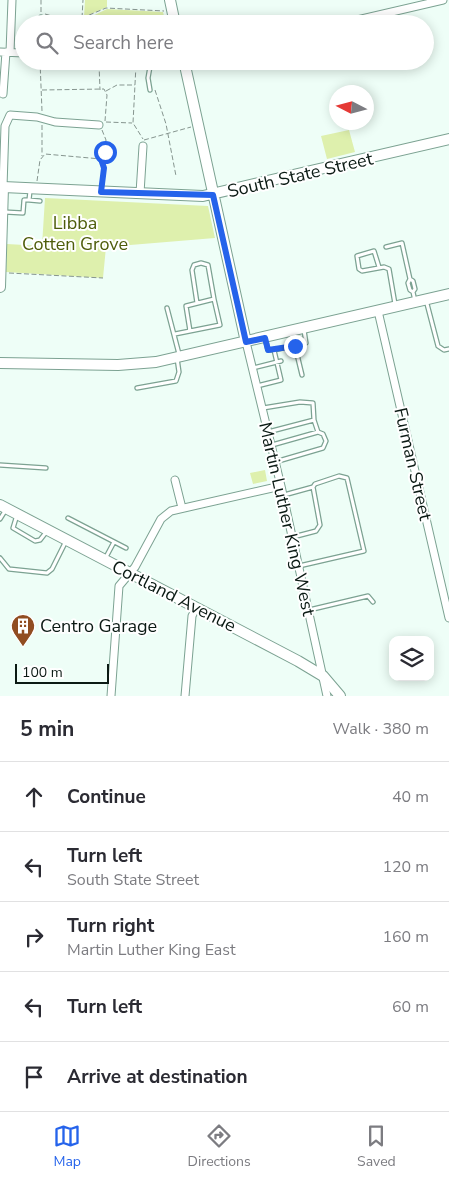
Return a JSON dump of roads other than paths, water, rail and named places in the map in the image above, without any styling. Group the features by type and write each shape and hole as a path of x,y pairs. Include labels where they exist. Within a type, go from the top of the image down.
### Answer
{"street":[{"path":"3,94 5,52 12,0"},
{"path":"170,0 173,15"},
{"path":"379,15 443,0"},
{"path":"186,70 246,342"},
{"path":"0,287 1,187 5,126 10,115 42,118 56,122 99,125"},
{"name":"South State Street","path":"1,187 213,195 449,140"},
{"path":"140,193 143,143"},
{"path":"0,363 118,364 178,358 396,307 414,297 426,300 449,294"},
{"name":"Furman Street","path":"378,311 449,618"},
{"name":"Martin Luther King West","path":"246,342 281,486 327,696"},
{"path":"175,480 182,508"},
{"path":"111,696 119,586 135,567 161,519 172,511 182,508 281,486"},
{"name":"Cortland Avenue","path":"3,507 298,661 323,676 340,696"},
{"path":"185,696 192,616 196,608"}],"lane":[{"path":"149,70 148,78 150,90"},
{"path":"29,200 33,188"},
{"path":"2,212 23,213 24,200 40,201"},
{"path":"386,247 402,243 410,279 415,289 414,297"},
{"path":"379,267 374,251 358,254 356,258 360,270 388,267 391,272 396,307"},
{"path":"175,334 220,325 208,265 201,263 194,265 192,270 197,303"},
{"path":"190,331 186,306 214,299"},
{"path":"426,300 436,342 440,348 448,349"},
{"path":"138,388 176,381 179,372 178,358 175,334 167,308"},
{"path":"265,338 268,350 295,346 306,343 304,329"},
{"path":"295,346 296,358 302,375"},
{"path":"257,386 281,380 278,357 274,350"},
{"path":"252,368 279,362"},
{"path":"262,408 300,402 313,403 314,420 318,432"},
{"path":"268,432 314,420"},
{"path":"271,445 318,432 323,434 326,442 323,448 275,462"},
{"path":"0,465 46,468"},
{"path":"283,496 313,487 320,481 339,476 347,478 364,551 299,566"},
{"path":"292,537 316,531 320,525 313,487"},
{"path":"0,519 3,507"},
{"path":"18,515 13,528 35,541 40,540 47,530"},
{"path":"68,518 126,548"},
{"path":"0,558 3,565 9,569 47,573 52,569 66,540"},
{"path":"104,560 114,542"},
{"path":"308,610 368,596 373,602"}],"place":[{"name":"Centro Garage","path":"23,647"}],"park label":[{"name":"Libba Cotten Grove","path":"75,233"}]}
